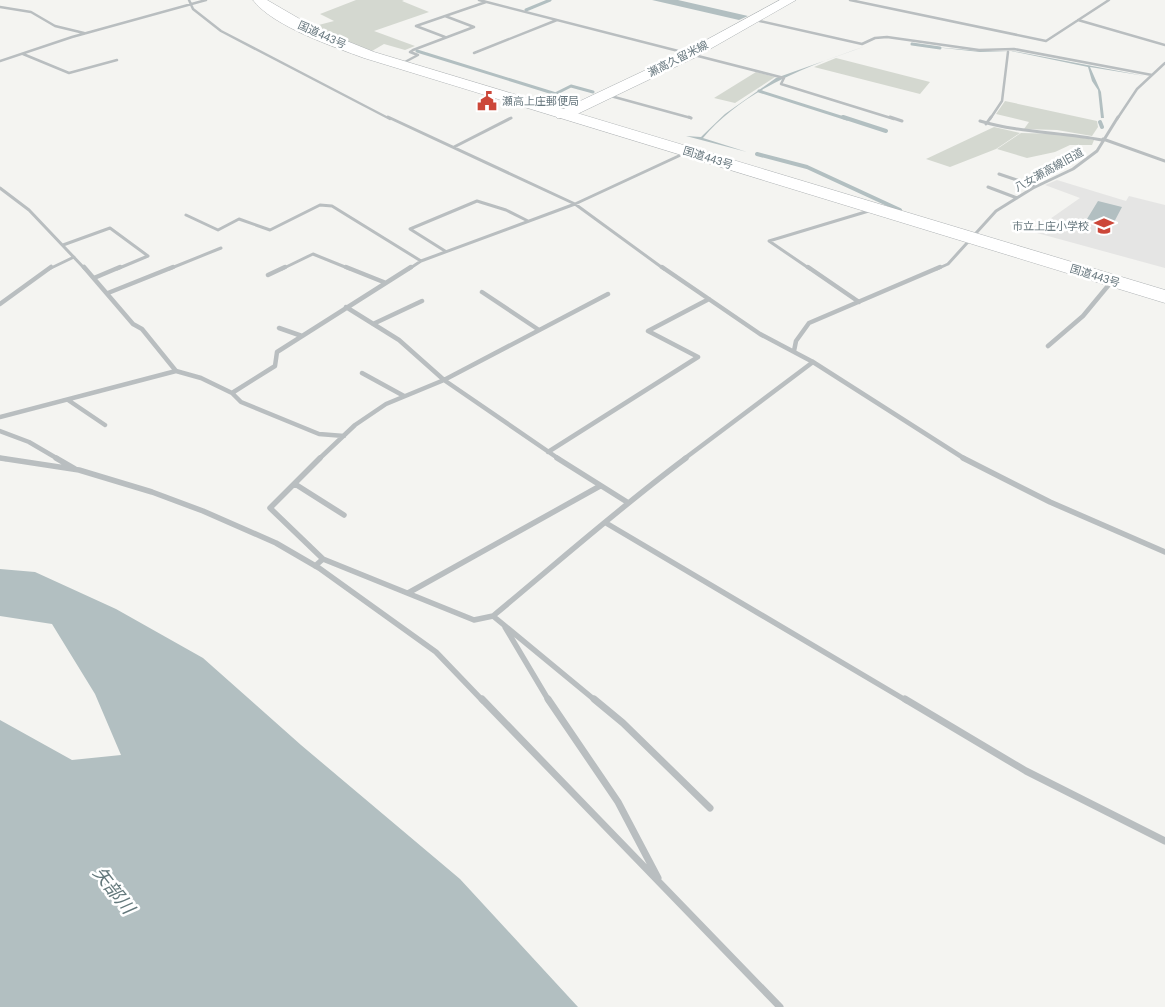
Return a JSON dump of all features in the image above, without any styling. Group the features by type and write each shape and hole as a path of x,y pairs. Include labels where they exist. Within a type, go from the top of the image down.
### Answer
{"main road":[{"name":"国道443号","path":"259,0 286,18 314,33 360,52 1165,297"},
{"name":"瀬高久留米線","path":"563,115 691,54 790,0"}],"street":[{"path":"189,0 197,12 221,31 397,122 575,204 760,334 813,362 952,452 1050,502 1165,552"},
{"path":"0,62 85,33 206,0"},
{"path":"479,0 784,78 781,84 902,121"},
{"path":"850,0 1046,41 1109,0"},
{"path":"446,38 416,26 487,2"},
{"path":"0,7 31,12 56,26 85,33"},
{"path":"403,63 418,56 410,52 413,50 474,26 445,16"},
{"path":"474,54 557,20"},
{"path":"754,20 862,44 875,38 887,37 979,50 1014,49 1152,75"},
{"path":"1078,20 1165,45"},
{"path":"986,124 1002,101 1008,52"},
{"path":"23,54 69,73 117,60"},
{"name":"八女瀬高線旧道","path":"794,351 796,342 809,323 948,264 996,211 1036,186 1086,161 1097,151 1137,89 1165,63"},
{"path":"606,94 691,118"},
{"path":"454,147 511,118"},
{"path":"980,122 1007,129 1072,134 1103,140 1165,161"},
{"path":"232,393 274,366 277,352 422,261 575,204 688,152"},
{"path":"999,174 1036,186"},
{"path":"988,187 1017,198"},
{"path":"0,188 29,210 63,245 108,293 133,324 142,329 176,371"},
{"path":"445,251 410,229 477,201 506,210 528,222"},
{"path":"186,215 218,230 239,219 270,230 320,205 332,206 422,261"},
{"path":"859,302 769,241 875,209"},
{"path":"63,245 110,228 148,256 94,278"},
{"path":"108,293 221,248"},
{"path":"268,275 313,254 386,283"},
{"path":"0,304 55,264 74,257"},
{"path":"1048,346 1083,316 1112,281"},
{"path":"482,292 539,330"},
{"path":"608,294 444,380 404,396 356,424 270,508 323,559 474,620 493,616 606,524 627,502 813,362"},
{"path":"548,452 698,357 648,331 709,299"},
{"path":"373,324 422,301"},
{"path":"346,308 399,340 444,380 548,452 627,502"},
{"path":"279,328 302,336"},
{"path":"0,417 176,371 201,378 232,393 241,402 319,434 344,436"},
{"path":"362,374 404,396"},
{"path":"68,400 105,425"},
{"path":"0,431 29,442 79,470"},
{"path":"0,458 79,470 152,492 203,511 276,543 315,566 392,619 436,652 780,1007"},
{"path":"296,484 344,515"},
{"path":"408,593 600,486"},
{"path":"606,524 1026,771 1165,841"},
{"path":"315,566 323,559"},
{"path":"493,616 623,723 710,808"},
{"path":"506,626 532,675 618,802 661,885"}],"shaded area":[{"path":"356,0 404,0 402,1 429,12 374,31 415,46 405,50 384,44 372,51 311,27 334,21 320,14"},
{"path":"836,58 930,82 920,94 814,67"},
{"path":"756,72 775,77 735,103 714,98"},
{"path":"1005,101 1097,121 1098,127 1092,136 1057,130 1024,129 1029,122 996,114"},
{"path":"994,127 1020,133 996,149 950,167 926,159"},
{"path":"1021,133 1062,134 1094,140 1092,145 1070,145 1055,152 1027,158 997,149"},
{"name":"市立上庄小学校","path":"1057,180 1126,201 1129,196 1165,205 1165,268 1037,233 1050,219 1080,198 1045,185"}],"water":[{"path":"652,0 678,0 748,16 739,20"},
{"path":"934,47 981,51 1011,51 980,52"},
{"path":"1011,51 1145,76 1090,67 1101,92 1104,118 1101,118 1098,90 1092,81 1088,67"},
{"path":"836,57 778,81 757,93 719,121 703,138 747,152 686,136 701,137 725,114 776,78"},
{"path":"1098,201 1122,207 1112,226 1087,219"},
{"name":"矢部川","path":"0,569 35,572 116,609 203,658 301,745 460,879 578,1007 0,1007 0,720 72,760 121,755 95,694 52,624 0,616"}],"waterway":[{"path":"526,10 550,0"},
{"path":"912,44 940,48"},
{"path":"417,51 555,94"},
{"path":"555,94 571,86 593,92"},
{"path":"759,91 847,119"},
{"path":"539,102 555,94"},
{"path":"843,117 886,131"},
{"path":"1100,122 1102,127"},
{"path":"757,154 807,167 900,210"}],"place":[{"name":"瀬高上庄郵便局","path":"487,101"},
{"name":"市立上庄小学校","path":"1104,226"}]}
